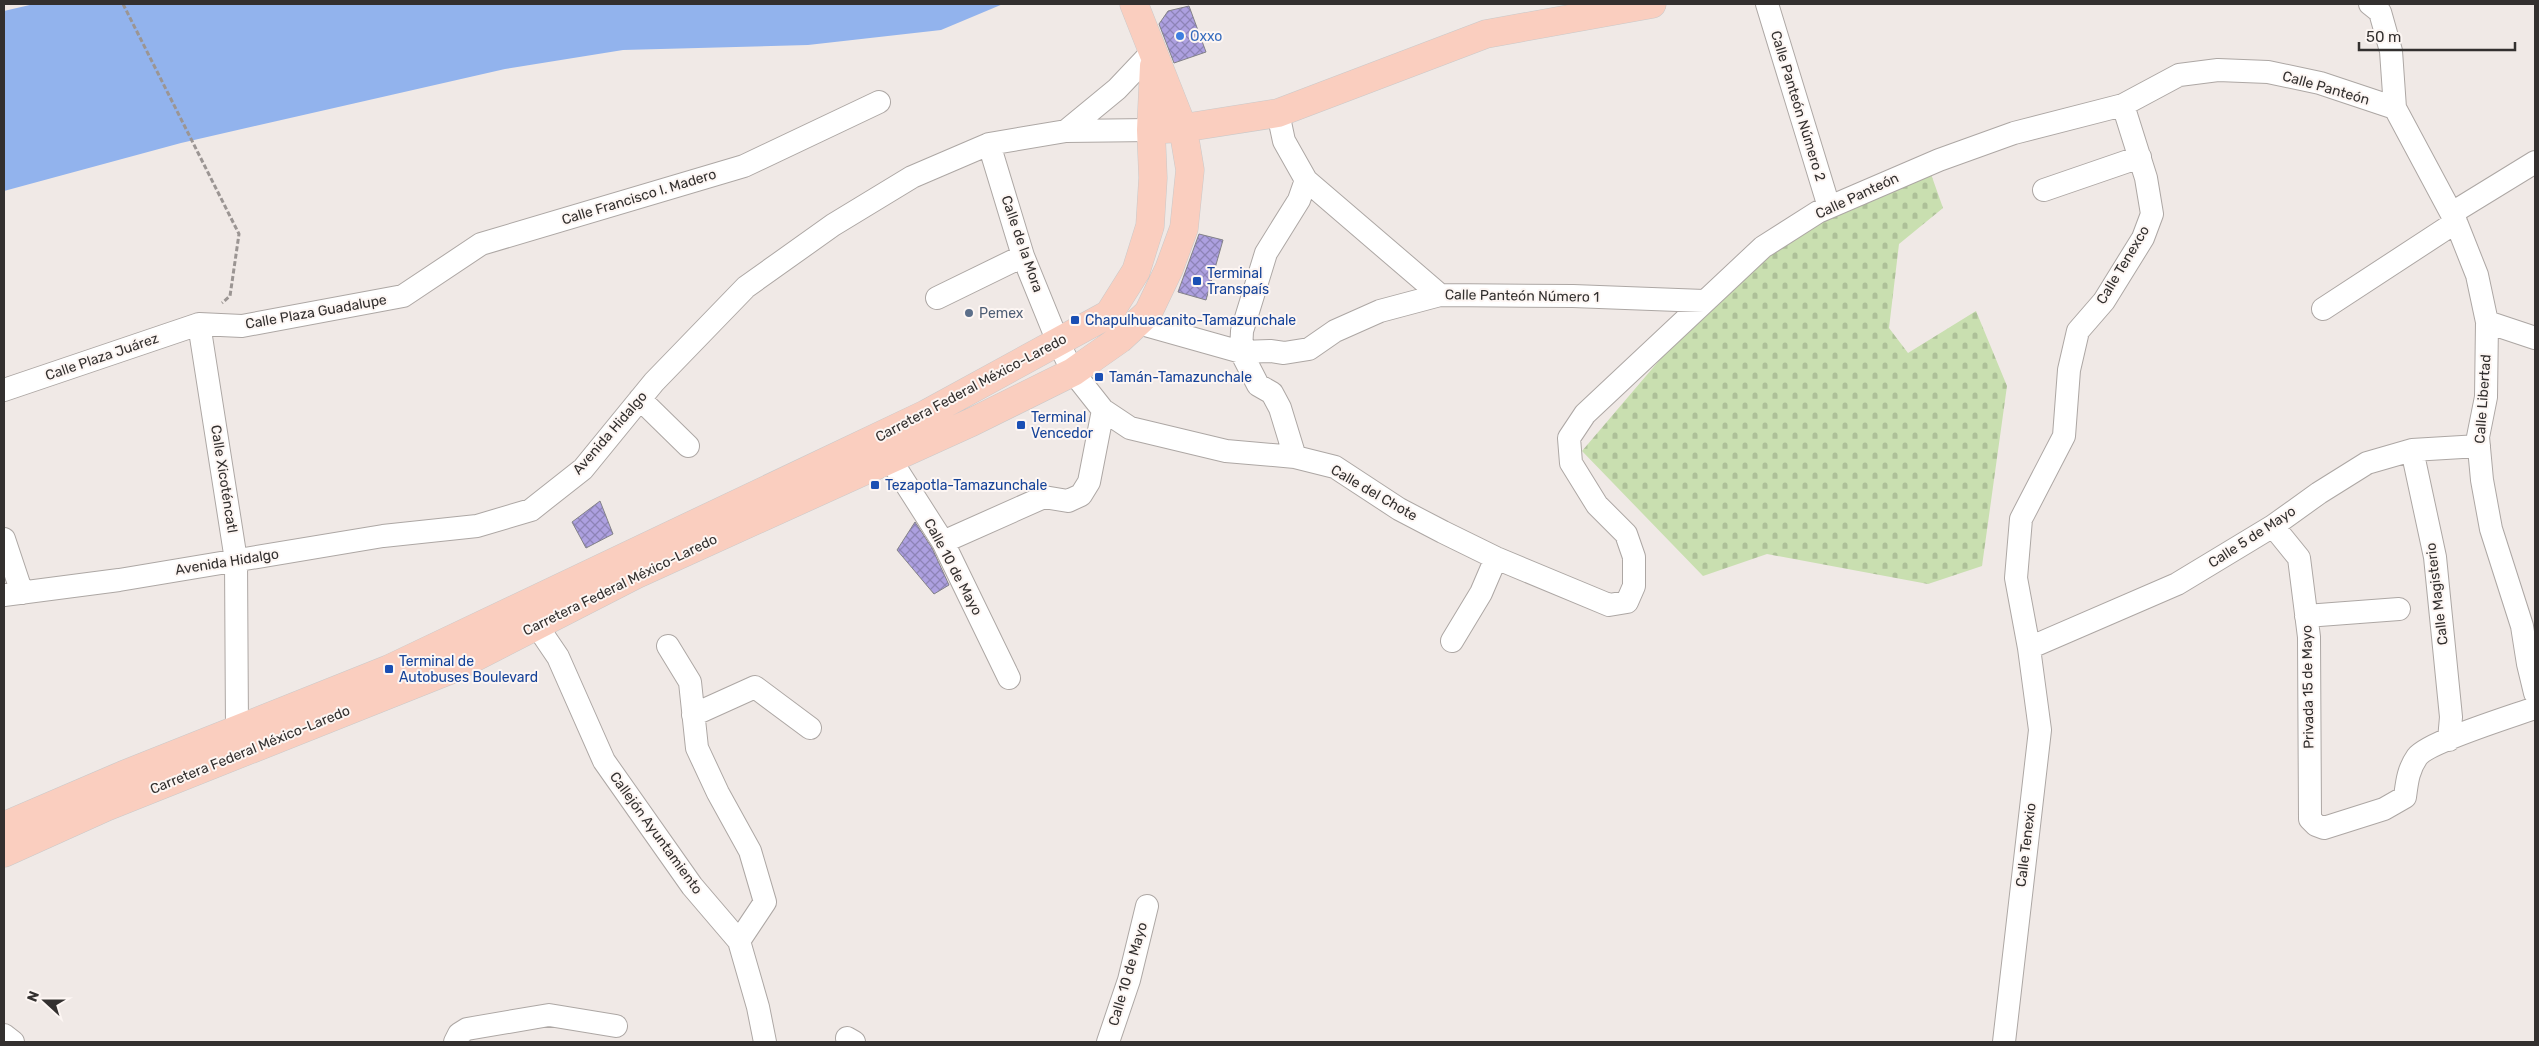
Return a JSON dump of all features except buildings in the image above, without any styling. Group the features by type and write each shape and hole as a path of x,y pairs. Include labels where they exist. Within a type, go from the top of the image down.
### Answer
{"main road":[{"path":"1134,4 1153,54"},
{"path":"1151,130 1183,128 1278,112 1486,34 1652,4"},
{"name":"Carretera Federal México-Laredo","path":"8,831 106,807 390,669 631,566 890,459 972,422 1073,372 1120,339 1148,314 1169,269 1184,228 1190,170 1183,128 1153,54"},
{"name":"Carretera Federal México-Laredo","path":"239,742 450,670 537,626 631,566 926,414 1109,314 1136,271 1150,226 1154,178 1151,130 1153,54"}],"street":[{"name":"Calle Panteón Número 2","path":"1767,4 1829,208"},
{"name":"Calle Libertad","path":"2370,4 2380,12 2390,51 2395,108 2454,217 2477,275 2487,322 2486,397 2478,437 2482,480 2491,529 2528,626 2528,664 2535,693"},
{"path":"1066,131 1117,89 1153,54"},
{"name":"Calle Panteón","path":"1627,602 1634,586 1634,557 1629,542 1626,534 1597,505 1571,463 1570,438 1585,414 1763,247 1829,208 1939,160 2014,133 2123,105 2178,75 2218,70 2268,72 2302,80 2395,108"},
{"name":"Calle Francisco I. Madero","path":"403,296 481,244 744,166 879,102"},
{"name":"Calle Tenexco","path":"2029,648 2016,578 2021,519 2064,436 2069,370 2078,331 2104,301 2143,238 2152,214 2146,178 2123,105"},
{"name":"Calle Panteón Número 1","path":"1278,112 1284,141 1306,180 1440,295 1573,296 1704,301"},
{"name":"Avenida Hidalgo","path":"13,594 119,580 383,536 477,526 531,510 583,469 640,399 746,287 833,225 912,177 989,144 1066,131 1151,130"},
{"name":"Calle de la Mora","path":"989,144 1023,256 1058,342"},
{"path":"2044,190 2140,157"},
{"path":"2323,309 2535,162"},
{"path":"1295,457 1276,400 1272,393 1258,385 1241,352 1242,331 1266,252 1299,200 1306,180"},
{"path":"937,298 1023,256"},
{"path":"1138,323 1241,352 1270,351 1284,353 1309,349 1335,331 1380,311 1440,295"},
{"name":"Calle Plaza Guadalupe","path":"199,324 242,326 403,296"},
{"path":"2487,322 2535,338"},
{"name":"Calle Plaza Juárez","path":"4,390 199,324"},
{"name":"Calle Xicoténcatl","path":"199,324 236,560 239,742"},
{"name":"Calle del Chote","path":"1058,342 1073,372 1103,410 1130,428 1226,451 1295,457 1335,467 1399,510 1496,558 1609,605 1627,602"},
{"path":"640,399 688,446"},
{"path":"943,542 1044,497 1068,501 1081,495 1089,482 1103,410"},
{"name":"Calle 5 de Mayo","path":"2029,648 2177,584 2273,526 2318,493 2367,463 2412,450 2479,446"},
{"name":"Calle Magisterio","path":"2412,450 2435,557 2451,717 2449,740"},
{"name":"Calle 10 de Mayo","path":"890,459 943,542 1009,678"},
{"name":"Privada 15 de Mayo","path":"2273,526 2299,558 2309,637 2310,819 2316,826 2324,828 2384,809 2405,797 2407,774 2418,755 2449,740"},
{"path":"4,539 13,594"},
{"path":"1452,641 1481,593 1496,558"},
{"path":"2306,616 2399,609"},
{"name":"Callejón Ayuntamiento","path":"537,626 558,657 604,761 692,886 739,942 758,1006 765,1042"},
{"path":"668,646 690,682 697,748 718,793 750,851 765,902 739,942"},
{"name":"Calle Tenexio","path":"2004,1042 2040,730 2029,648"},
{"path":"693,715 755,687 810,728"},
{"path":"2449,740 2535,708"},
{"name":"Calle 10 de Mayo","path":"1108,1042 1128,980 1147,906"},
{"path":"456,1042 458,1034 467,1029 549,1015 616,1026"},
{"path":"4,1035 13,1042"}],"path":[{"path":"123,4 239,234 230,296 199,324"}],"green space":[{"path":"1926,160 1943,208 1899,244 1889,328 1908,353 1976,311 2007,386 1982,566 1928,584 1767,554 1703,576 1582,451 1738,268"}],"water":[{"path":"34,4 1003,4 941,30 808,45 623,50 505,69 181,143 4,191 4,11"}],"place":[{"name":"Oxxo","path":"1180,36"},
{"name":"Terminal Transpaís","path":"1197,281"},
{"name":"Pemex","path":"969,313"},
{"name":"Chapulhuacanito-Tamazunchale","path":"1075,320"},
{"name":"Tamán-Tamazunchale","path":"1099,377"},
{"name":"Terminal Vencedor","path":"1021,425"},
{"name":"Tezapotla-Tamazunchale","path":"875,485"},
{"name":"Terminal de Autobuses Boulevard","path":"389,669"}]}
